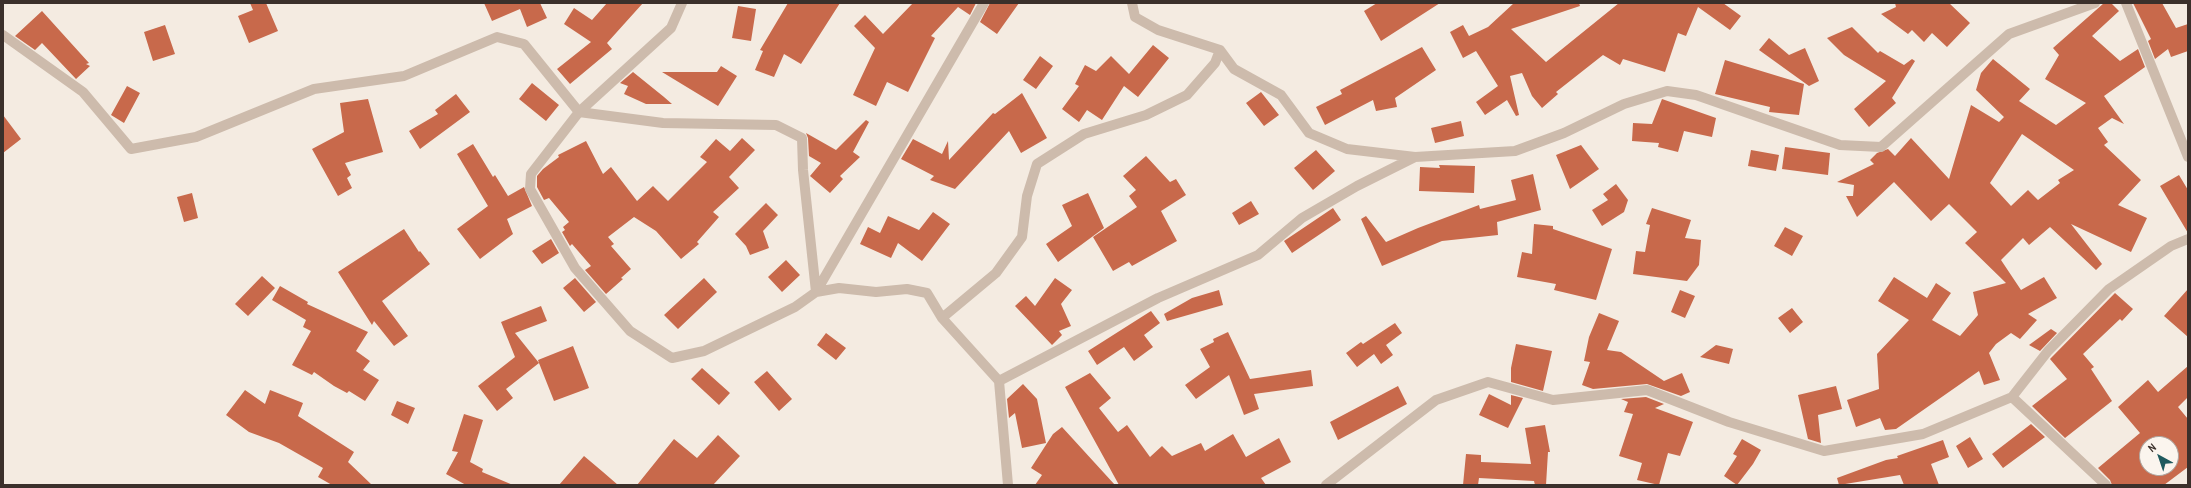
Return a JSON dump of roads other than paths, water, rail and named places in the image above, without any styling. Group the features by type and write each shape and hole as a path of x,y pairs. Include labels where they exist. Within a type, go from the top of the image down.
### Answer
{"street":[{"path":"682,3 671,28 579,112 531,174 530,189 574,268 630,331 672,358 704,351 795,307 816,292 984,3"},
{"path":"1132,3 1135,17 1158,30 1220,50 1234,69 1281,95 1309,133 1347,149 1415,157 1515,151 1564,133 1624,104 1667,90 1696,95 1840,146 1881,147 2009,34 2095,3"},
{"path":"2126,3 2188,157"},
{"path":"3,35 83,92 131,149 196,137 314,89 404,76 497,37 524,44 579,112 664,123 776,125 802,138 803,170 816,292"},
{"path":"942,318 996,273 1022,237 1027,196 1037,164 1084,134 1146,114 1187,95 1215,63 1220,50"},
{"path":"999,381 1158,298 1258,255 1302,218 1357,186 1415,157"},
{"path":"1326,485 1436,400 1488,382 1553,400 1647,390 1729,422 1824,451 1923,434 2012,396 2048,351 2109,289 2171,246 2188,240"},
{"path":"816,292 839,288 876,292 907,289 927,293 942,318 999,381 1008,485"},
{"path":"2012,396 2106,485"}]}
